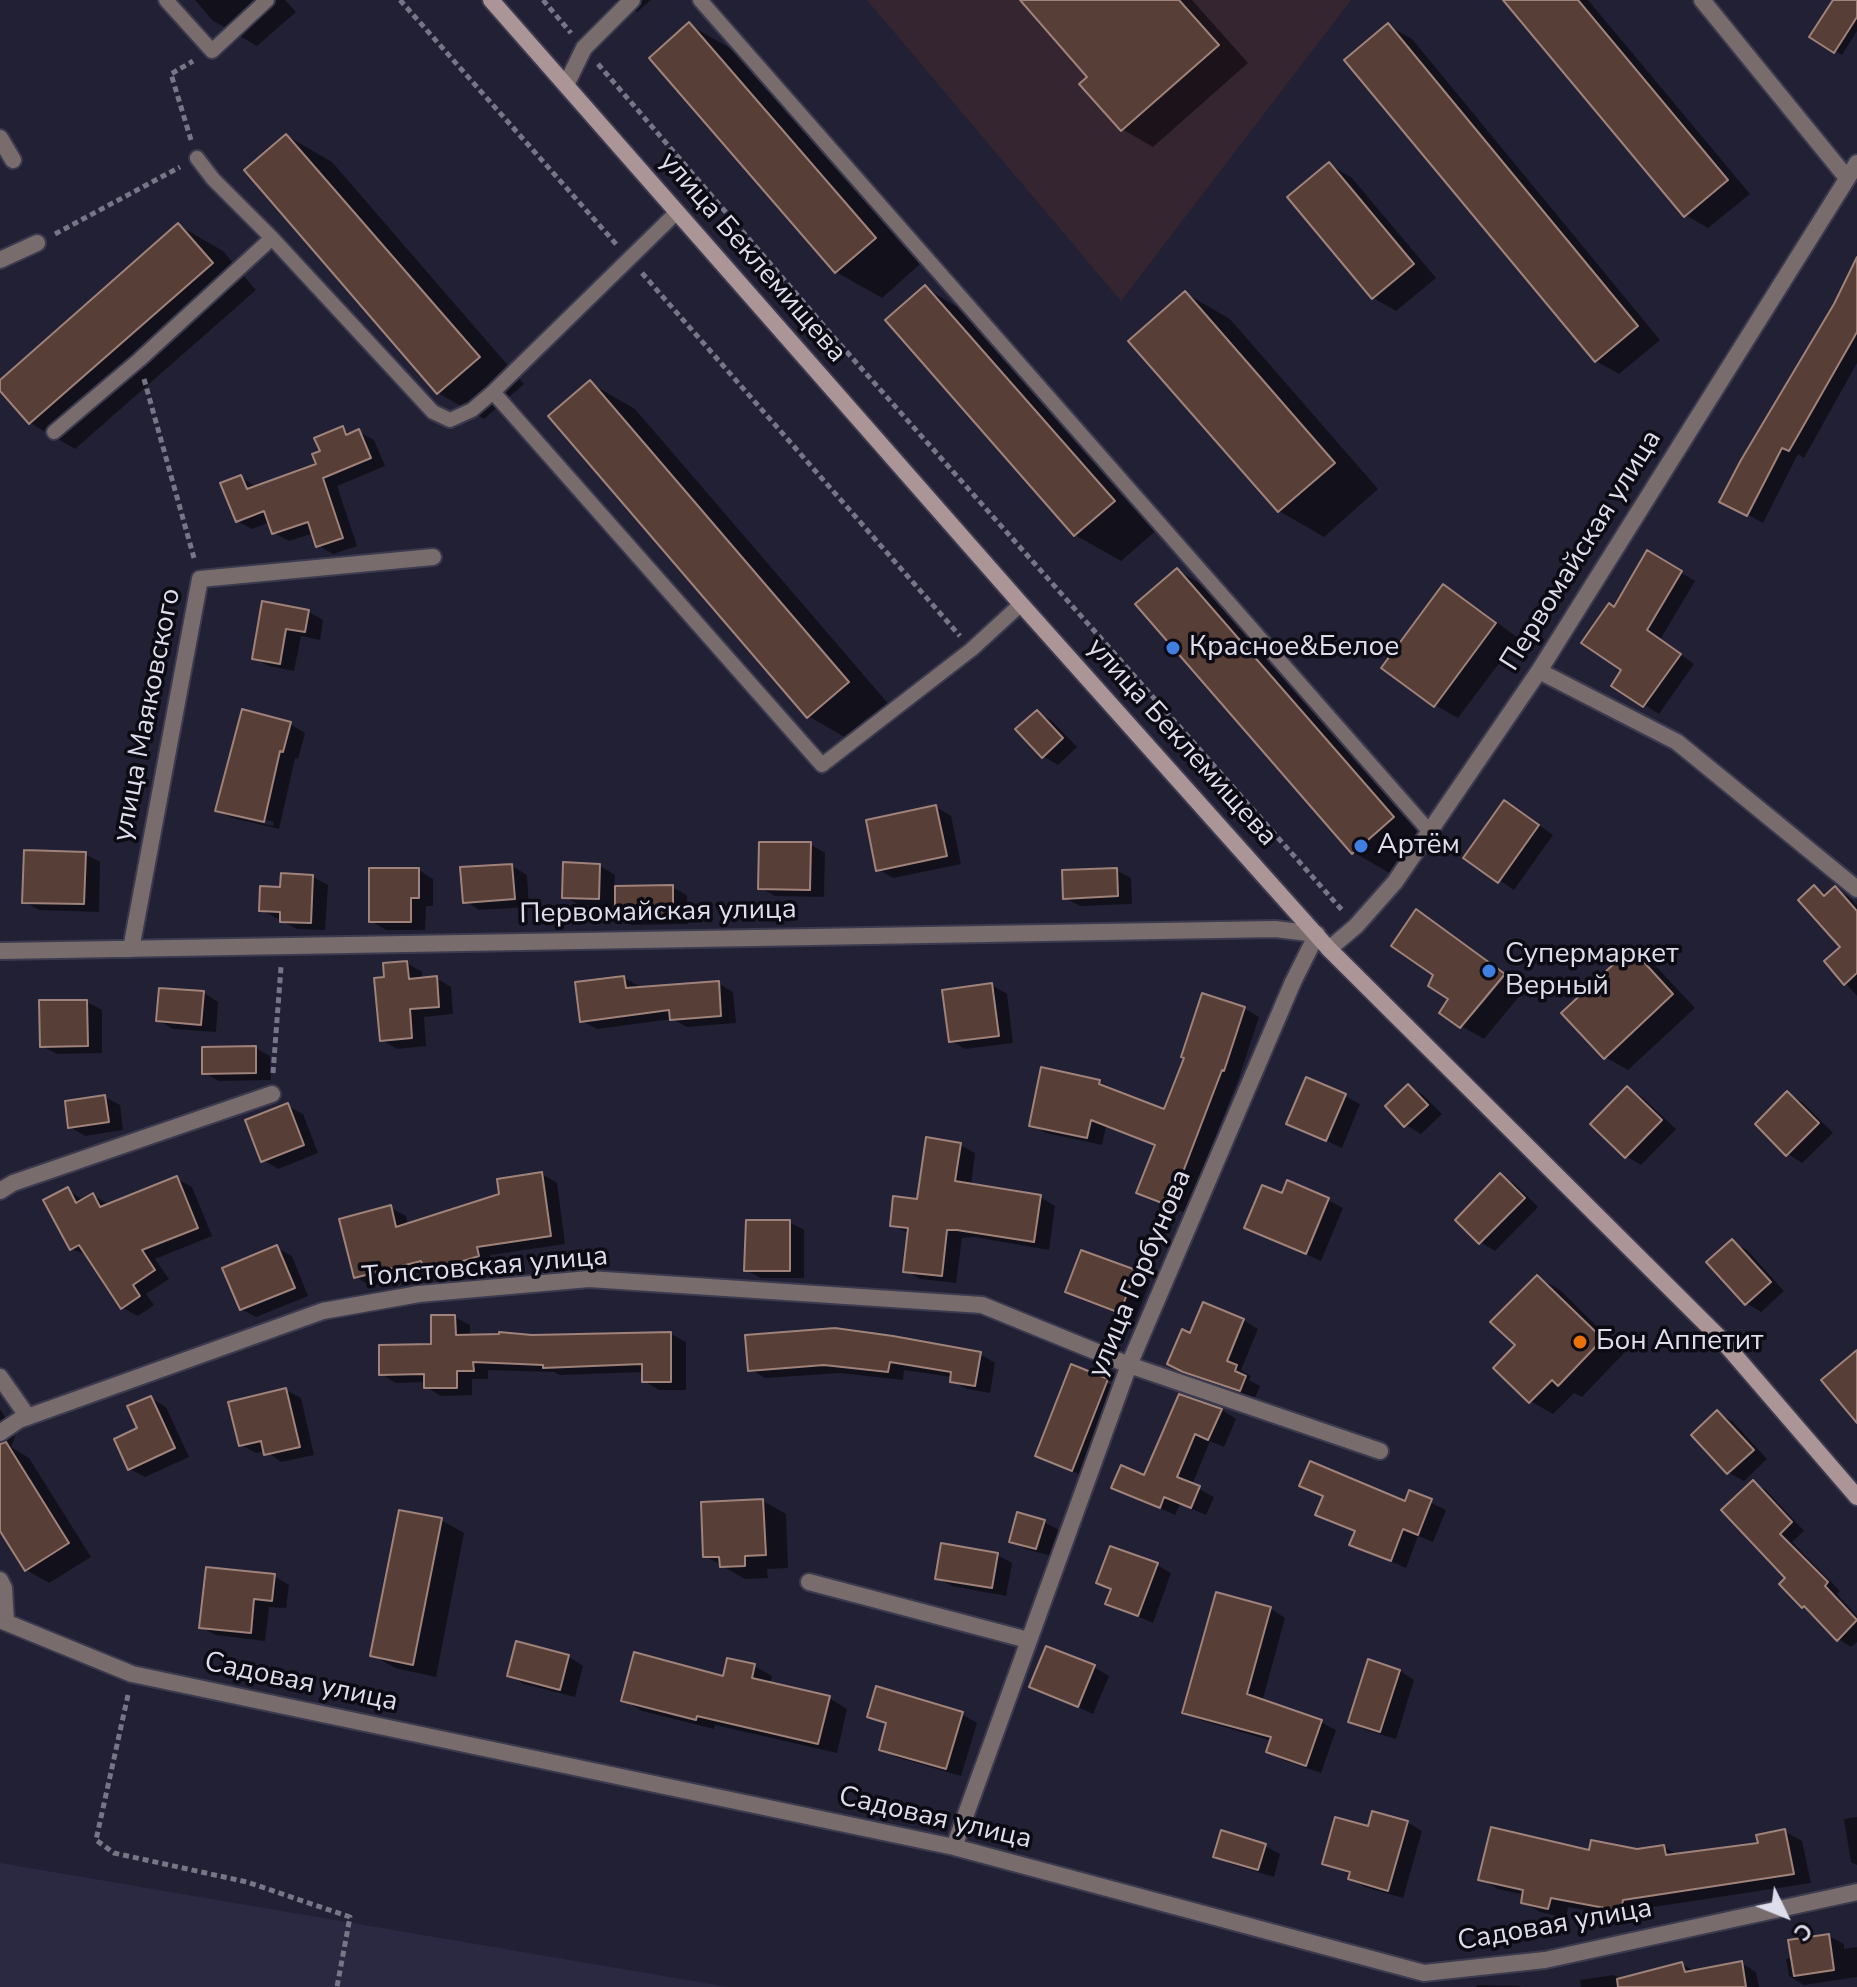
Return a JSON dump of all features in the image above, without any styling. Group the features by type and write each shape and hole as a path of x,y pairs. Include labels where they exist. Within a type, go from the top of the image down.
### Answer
{"main road":[{"name":"улица Беклемищева","path":"491,0 1021,604 1329,949 1720,1338 1857,1497"}],"street":[{"path":"566,85 584,48 632,0"},
{"path":"1702,0 1847,178"},
{"path":"0,138 13,160"},
{"name":"Первомайская улица","path":"1329,949 1356,926 1395,882 1539,671 1857,163"},
{"path":"0,260 37,243"},
{"name":"улица Маяковского","path":"131,949 200,579 433,557"},
{"path":"1539,671 1677,742 1857,889"},
{"name":"Первомайская улица","path":"0,951 1275,929 1317,934"},
{"name":"улица Горбунова","path":"954,1847 1129,1365 1317,934"},
{"path":"0,1191 13,1183 272,1094"},
{"name":"Толстовская улица","path":"0,1433 28,1417 323,1311 419,1294 589,1279 982,1305 1129,1365 1380,1451"},
{"path":"0,1377 28,1417"},
{"path":"0,1580 4,1588 3,1621"},
{"path":"809,1582 1028,1640"},
{"name":"Садовая улица","path":"3,1621 132,1674 954,1847 1424,1973 1545,1960 1857,1892"}],"lane":[{"path":"166,0 212,51 267,0"},
{"path":"700,0 1430,832"},
{"path":"197,158 213,179 433,412 450,420 472,410 493,392 677,212"},
{"path":"54,432 139,360 272,238"},
{"path":"493,392 822,765 972,649 1021,604"}],"path":[{"path":"400,0 972,649"},
{"path":"543,0 819,322 1356,926"},
{"path":"37,243 197,158 171,74 212,51"},
{"path":"139,360 200,579"},
{"path":"272,1094 283,946"},
{"path":"132,1674 96,1840 114,1853 247,1882 350,1917 337,1987"}],"shaded area":[{"path":"867,0 1351,0 1121,301"},
{"path":"0,1863 728,1987 0,1987"}],"building":[{"path":"1020,0 1179,0 1219,45 1121,131 1079,84 1087,77"},
{"path":"1503,0 1578,0 1728,180 1684,217"},
{"path":"1833,0 1857,0 1857,17 1834,53 1809,37"},
{"path":"689,22 876,238 835,273 649,58"},
{"path":"1388,23 1638,326 1595,362 1344,60"},
{"path":"286,134 480,357 437,394 244,170"},
{"path":"1329,162 1414,264 1372,299 1287,197"},
{"path":"178,223 213,263 29,424 0,391 0,380"},
{"path":"1857,257 1857,332 1789,451 1782,448 1747,516 1719,502 1834,304"},
{"path":"925,285 1115,501 1074,536 885,320"},
{"path":"1185,291 1335,463 1278,512 1128,341"},
{"path":"590,380 849,682 807,718 548,416"},
{"path":"343,426 346,435 359,429 371,458 323,478 343,538 316,547 308,522 272,534 264,511 236,522 220,483 241,475 247,489 316,464 312,454 320,451 314,438"},
{"path":"1647,550 1682,571 1647,630 1681,654 1643,707 1611,686 1621,670 1581,643 1609,603 1614,607"},
{"path":"1177,568 1394,817 1352,854 1135,604"},
{"path":"1443,584 1496,623 1434,707 1381,668"},
{"path":"262,601 309,610 305,632 286,629 280,664 252,659"},
{"path":"242,709 291,722 283,752 280,751 264,822 215,811"},
{"path":"1037,710 1063,738 1042,758 1015,729"},
{"path":"1504,800 1539,825 1498,883 1463,858"},
{"path":"936,805 947,856 876,871 866,820"},
{"path":"759,842 811,842 810,890 758,889"},
{"path":"24,850 86,852 84,904 22,903"},
{"path":"563,862 600,864 599,899 562,898"},
{"path":"512,864 515,899 463,903 460,867"},
{"path":"369,868 419,868 419,898 411,898 411,922 369,922"},
{"path":"1117,868 1118,896 1063,899 1062,870"},
{"path":"281,873 313,875 311,923 280,922 280,912 259,911 260,886 280,887"},
{"path":"673,885 673,917 615,918 615,886"},
{"path":"1814,885 1824,896 1835,886 1857,911 1857,973 1844,985 1824,961 1840,947 1798,900"},
{"path":"1416,909 1505,974 1460,1028 1439,1013 1448,999 1428,986 1433,975 1391,946"},
{"path":"1631,948 1673,994 1604,1059 1561,1013"},
{"path":"407,961 409,979 437,976 439,1007 410,1009 412,1038 380,1041 374,978 384,977 383,963"},
{"path":"624,976 626,988 719,981 721,1016 670,1020 669,1010 580,1022 575,982"},
{"path":"992,983 999,1036 949,1042 942,990"},
{"path":"159,988 204,991 201,1025 156,1021"},
{"path":"1202,993 1245,1007 1224,1071 1170,1206 1136,1193 1155,1145 1091,1120 1087,1138 1029,1126 1041,1067 1100,1080 1099,1084 1164,1109 1184,1058 1181,1057"},
{"path":"39,1000 87,1000 88,1046 40,1047"},
{"path":"256,1046 256,1073 202,1074 202,1047"},
{"path":"1306,1077 1346,1094 1326,1141 1286,1124"},
{"path":"1408,1084 1428,1105 1404,1127 1385,1106"},
{"path":"1627,1086 1662,1120 1625,1158 1590,1124"},
{"path":"1787,1091 1819,1123 1786,1156 1755,1124"},
{"path":"105,1095 109,1122 68,1128 65,1101"},
{"path":"288,1103 304,1145 261,1162 245,1120"},
{"path":"926,1137 961,1143 955,1181 1041,1195 1034,1242 947,1230 942,1276 903,1272 908,1228 890,1226 893,1196 917,1199"},
{"path":"542,1172 551,1236 477,1247 479,1256 425,1273 421,1261 354,1278 339,1219 391,1205 396,1227 499,1194 497,1179"},
{"path":"1500,1173 1525,1198 1479,1244 1455,1220"},
{"path":"177,1176 198,1228 142,1250 155,1270 133,1285 140,1296 121,1309 79,1245 70,1250 43,1200 68,1187 76,1203 93,1193 100,1207"},
{"path":"1287,1180 1329,1198 1306,1254 1244,1228 1262,1185 1282,1193"},
{"path":"746,1220 790,1220 790,1271 744,1271"},
{"path":"1732,1239 1771,1282 1745,1305 1706,1262"},
{"path":"277,1245 295,1288 240,1310 222,1268"},
{"path":"1081,1250 1136,1270 1120,1313 1065,1292"},
{"path":"1537,1275 1603,1339 1558,1386 1552,1380 1529,1403 1493,1368 1515,1345 1490,1322"},
{"path":"1203,1302 1244,1319 1227,1361 1237,1365 1235,1371 1246,1376 1240,1391 1167,1364 1182,1329 1190,1333"},
{"path":"431,1315 455,1315 456,1335 671,1332 671,1382 642,1382 642,1364 543,1368 543,1365 473,1362 474,1371 457,1371 457,1388 424,1388 424,1374 379,1375 379,1345 431,1344"},
{"path":"835,1328 981,1352 975,1386 950,1382 951,1372 890,1362 888,1372 824,1365 748,1371 745,1335"},
{"path":"1857,1350 1857,1423 1821,1380"},
{"path":"1071,1364 1108,1379 1072,1471 1035,1456"},
{"path":"286,1388 300,1447 264,1455 261,1441 239,1446 228,1402"},
{"path":"1179,1394 1222,1409 1208,1440 1195,1434 1177,1477 1200,1486 1191,1508 1164,1497 1160,1508 1111,1488 1121,1465 1144,1475"},
{"path":"151,1396 175,1448 128,1470 114,1439 137,1428 127,1406"},
{"path":"1717,1410 1754,1450 1727,1474 1691,1435"},
{"path":"6,1442 69,1543 25,1571 0,1531 0,1444"},
{"path":"1310,1461 1405,1501 1409,1490 1432,1499 1418,1535 1403,1529 1391,1561 1349,1545 1355,1531 1315,1515 1323,1496 1299,1486"},
{"path":"1753,1480 1792,1522 1780,1534 1828,1582 1825,1586 1857,1620 1837,1641 1779,1584 1785,1578 1721,1510"},
{"path":"763,1499 766,1555 745,1556 745,1566 720,1567 719,1557 703,1557 701,1502"},
{"path":"399,1510 442,1518 413,1665 370,1656"},
{"path":"1017,1512 1045,1520 1036,1549 1009,1542"},
{"path":"941,1543 998,1553 992,1588 935,1579"},
{"path":"1110,1546 1158,1563 1138,1616 1105,1604 1111,1589 1096,1583"},
{"path":"206,1567 275,1574 272,1601 254,1599 251,1633 199,1628"},
{"path":"1216,1592 1271,1607 1247,1694 1322,1720 1306,1766 1266,1752 1271,1737 1182,1713"},
{"path":"516,1641 569,1655 560,1690 507,1676"},
{"path":"1046,1646 1095,1665 1078,1707 1029,1687"},
{"path":"634,1652 723,1676 727,1658 755,1664 752,1678 830,1696 818,1744 697,1716 696,1720 621,1701"},
{"path":"1368,1659 1400,1670 1380,1732 1348,1722"},
{"path":"876,1686 963,1712 946,1769 879,1750 886,1723 867,1717"},
{"path":"1372,1811 1408,1821 1388,1891 1348,1879 1350,1872 1322,1864 1335,1817 1368,1826"},
{"path":"1491,1827 1589,1850 1591,1840 1637,1849 1664,1845 1666,1855 1758,1843 1756,1835 1785,1829 1794,1874 1623,1900 1621,1911 1551,1898 1548,1909 1521,1903 1523,1890 1478,1880"},
{"path":"1221,1830 1266,1844 1258,1870 1213,1857"},
{"path":"1829,1934 1834,1970 1794,1976 1788,1940"},
{"path":"1742,1961 1746,1987 1618,1987 1617,1979 1682,1962 1685,1972"}],"place":[{"name":"Красное&Белое","path":"1173,648"},
{"name":"Артём","path":"1361,846"},
{"name":"Супермаркет Верный","path":"1489,971"},
{"name":"Бон Аппетит","path":"1580,1342"}]}
